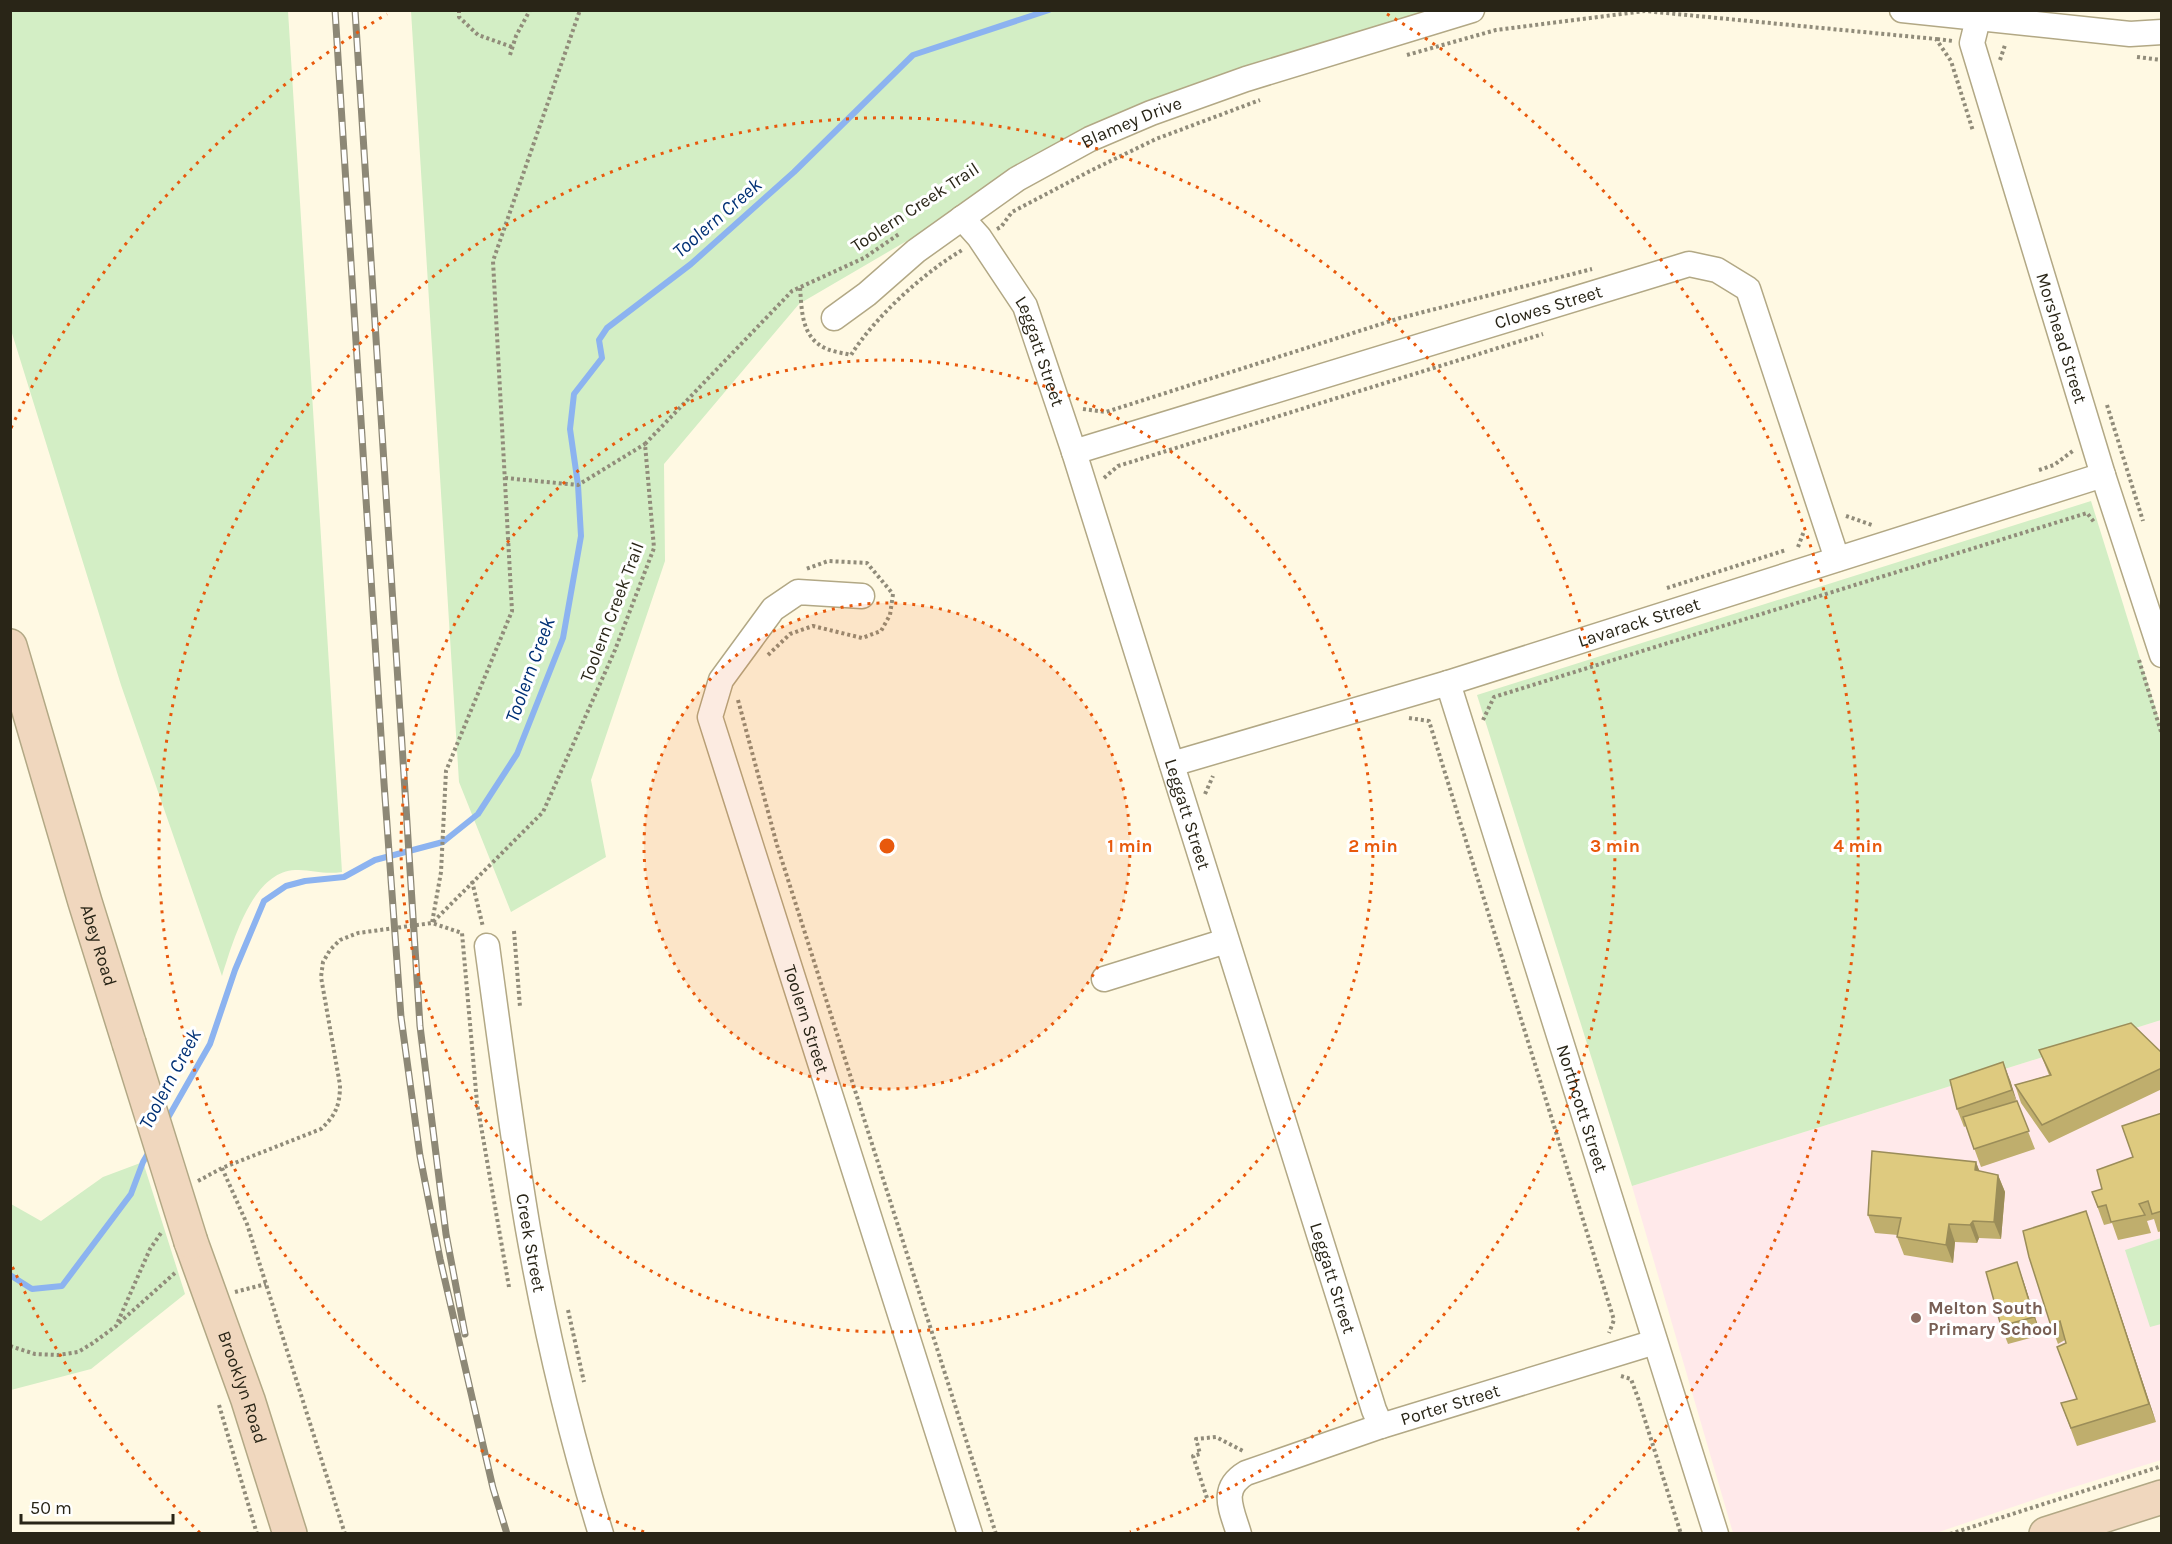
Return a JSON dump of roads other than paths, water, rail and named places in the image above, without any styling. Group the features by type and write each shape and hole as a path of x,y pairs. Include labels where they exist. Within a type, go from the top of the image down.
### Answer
{"street":[{"name":"Blamey Drive","path":"834,318 867,294 916,251 1017,179 1090,139 1151,112 1246,79 1472,10"},
{"path":"1902,10 2130,34 2162,32"},
{"name":"Morshead Street","path":"1978,19 1971,43 2094,479 2150,657"},
{"name":"Leggatt Street","path":"962,218 975,247 1025,306 1074,452 1370,1399 1381,1426"},
{"name":"Clowes Street","path":"1074,452 1689,264 1717,270 1748,289 1838,559"},
{"name":"Lavarack Street","path":"1172,764 1448,683 2094,479"},
{"name":"Toolern Street","path":"862,596 798,592 773,609 721,680 710,717 970,1533"},
{"name":"Abey Road","path":"10,646 129,1043 178,1235"},
{"name":"Northcott Street","path":"1448,683 1716,1533"},
{"path":"1104,979 1226,941"},
{"name":"Creek Street","path":"487,946 539,1290 570,1424 601,1533"},
{"name":"Brooklyn Road","path":"178,1235 248,1400 290,1533"},
{"name":"Porter Street","path":"1239,1533 1229,1493 1236,1479 1246,1473 1381,1426 1655,1342"},
{"path":"2046,1533 2162,1497"}],"waterway":[{"name":"Toolern Creek","path":"165,1123 210,1044 235,970 264,901 286,886 305,881 344,877 375,860 443,842 478,814 517,754 563,638 581,536 578,485 570,429 574,394 602,358 599,340 607,328 691,264 794,172 913,55 1049,10"},
{"name":"Toolern Creek","path":"10,1275 32,1289 62,1286 131,1194 150,1150"}],"railway":[{"path":"335,10 401,1017 420,1156 440,1259 493,1488 507,1534"},
{"path":"355,10 420,1026 446,1234 465,1334"}],"place":[{"name":"Melton South Primary School","path":"1916,1318"}]}
